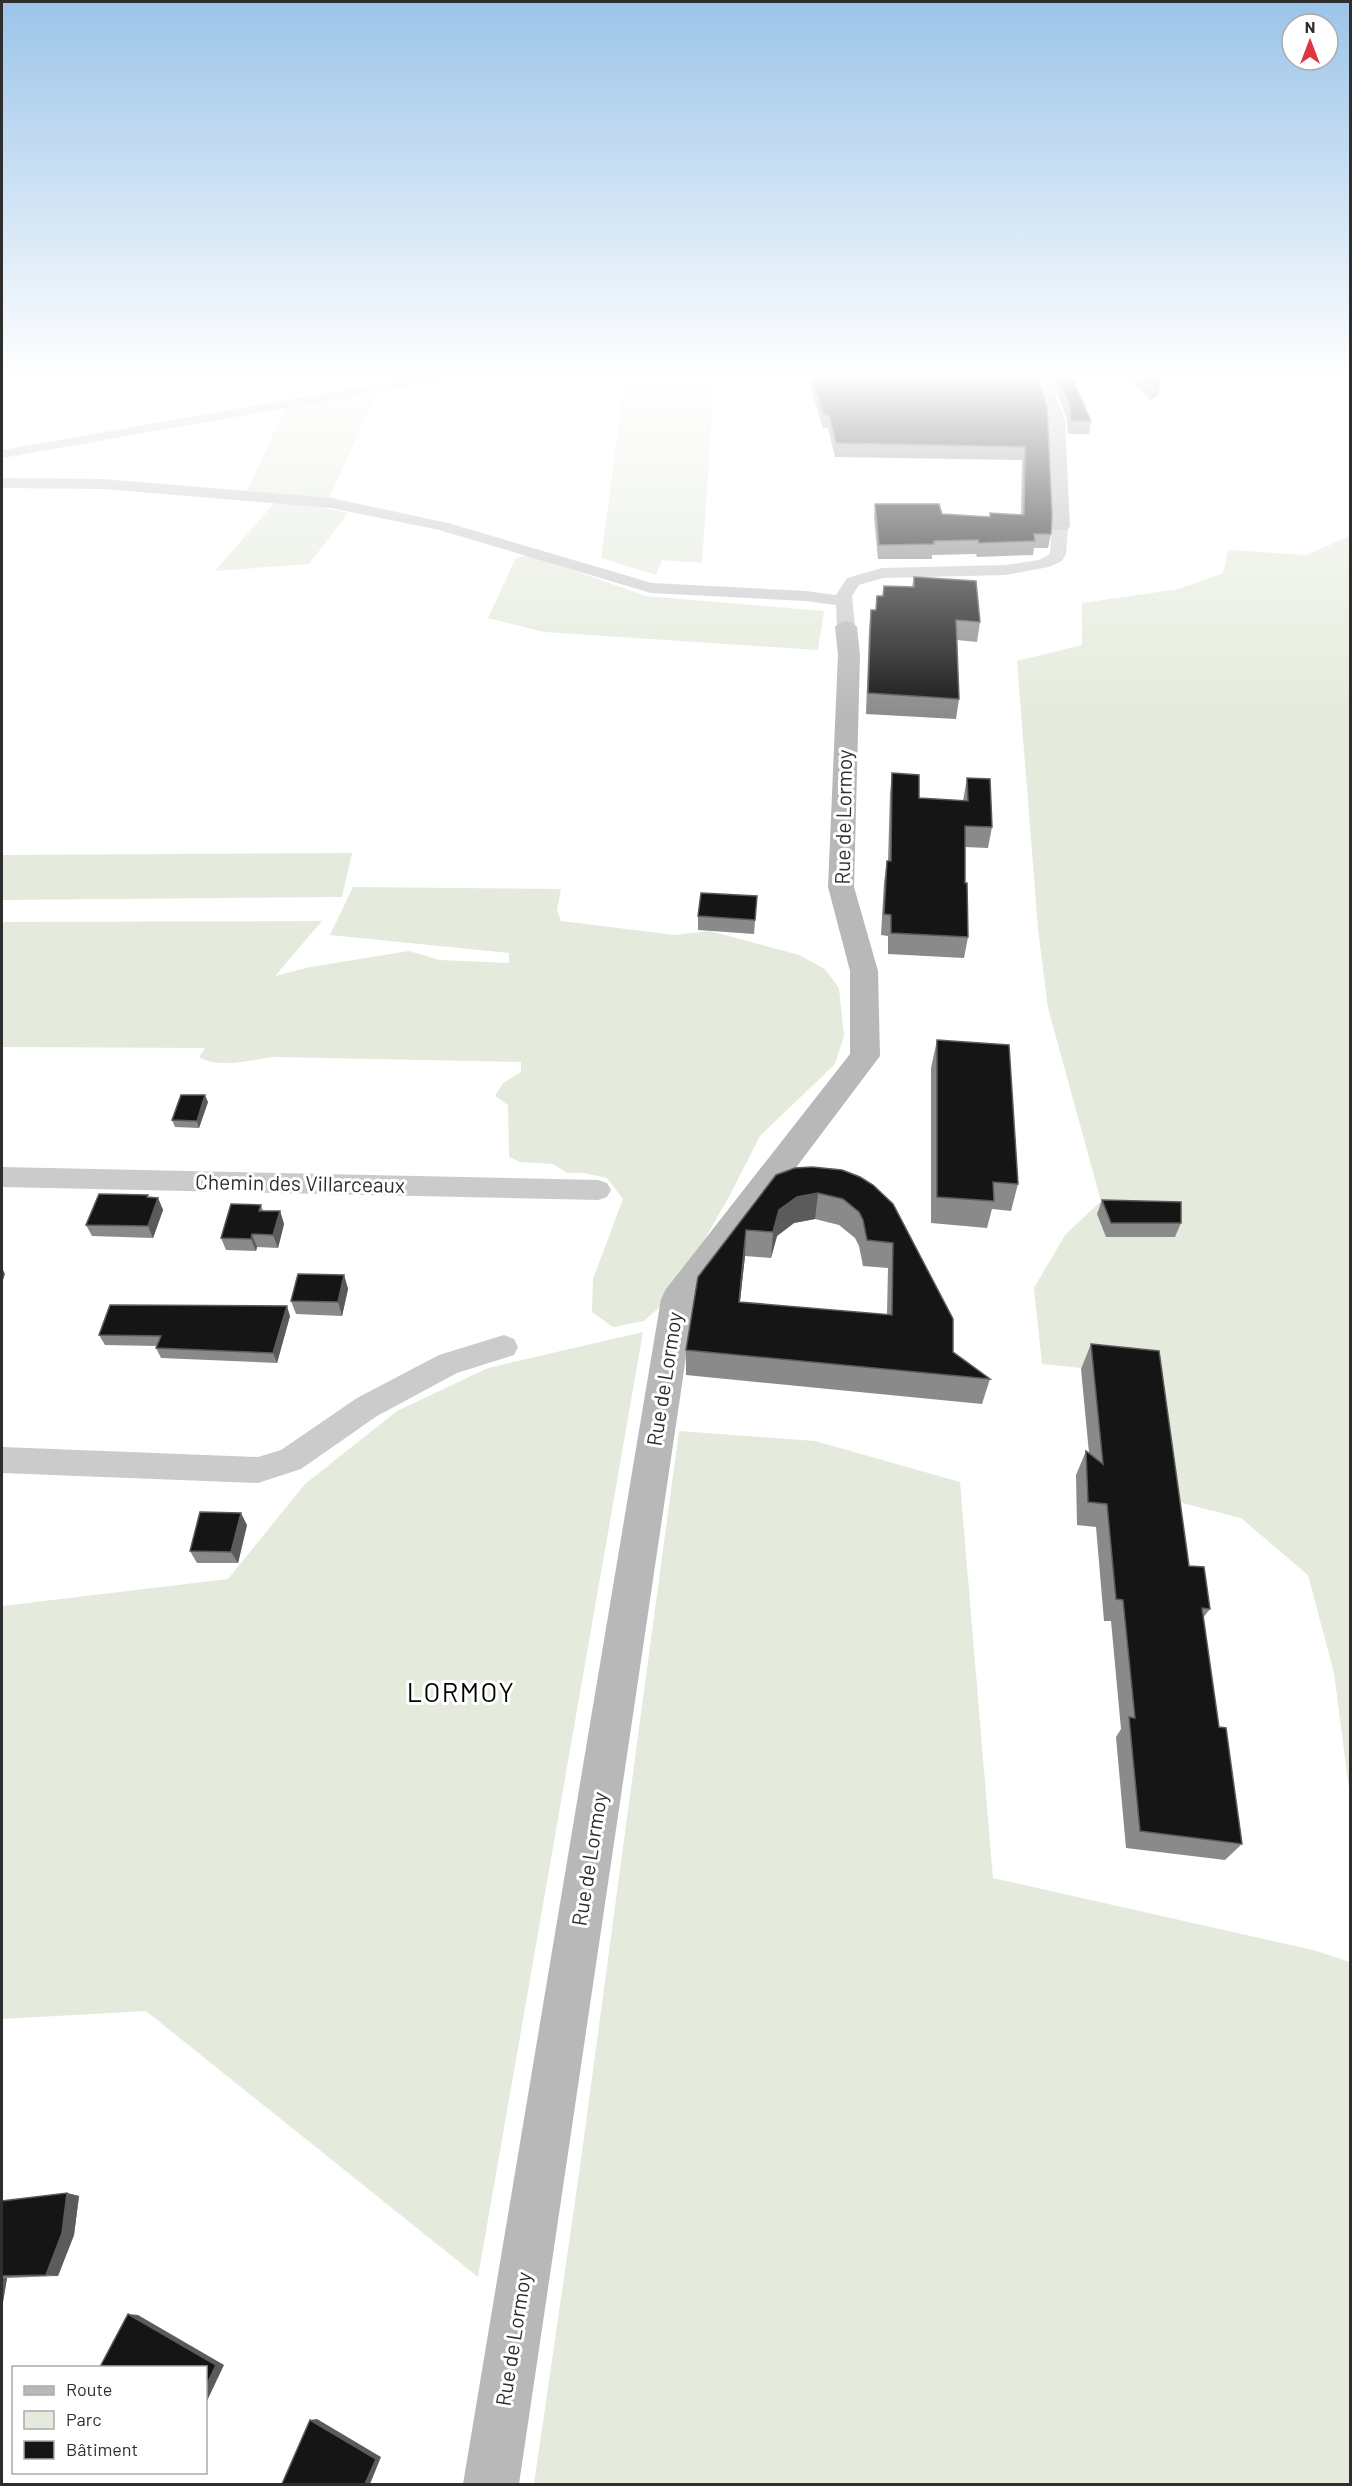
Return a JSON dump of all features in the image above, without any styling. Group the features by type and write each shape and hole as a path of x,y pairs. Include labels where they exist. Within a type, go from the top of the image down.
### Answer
{"street":[{"path":"172,489 331,503 442,526 651,588 806,597 844,614 853,582 871,575 893,572 1005,570 1044,564 1056,558 1060,526 1059,489"},
{"name":"Rue de Lormoy","path":"491,2484 678,1299 865,1056 864,971 841,887 849,655 844,614"},
{"name":"Chemin des Villarceaux","path":"2,1177 598,1190"},
{"path":"2,1460 258,1470 290,1460 367,1407 449,1363 504,1347"}],"green space":[{"path":"248,489 333,489 329,499 247,491"},
{"path":"610,489 707,489 702,563 662,560 656,575 601,558"},
{"path":"275,502 321,507 348,513 309,564 215,571"},
{"path":"1350,536 1350,1797 1334,1673 1308,1575 1241,1518 1155,1496 1141,1374 1042,1364 1034,1288 1065,1235 1101,1201 1048,1008 1038,929 1017,661 1082,645 1082,603 1179,589 1223,573 1228,550 1306,555"},
{"path":"530,555 646,596 824,611 818,650 544,632 488,618 516,558"},
{"path":"352,853 342,897 2,900 2,855"},
{"path":"353,887 561,889 557,910 561,921 675,935 710,931 799,955 825,969 839,988 844,1036 835,1064 760,1136 730,1195 672,1296 644,1321 613,1327 592,1312 593,1279 623,1199 607,1178 584,1173 567,1173 553,1164 520,1162 509,1157 508,1105 495,1096 503,1083 521,1072 521,1062 273,1057 225,1063 207,1061 199,1057 205,1048 2,1047 2,922 322,921 275,976 310,967 409,951 440,960 509,963 509,953 330,935"},
{"path":"643,1332 478,2277 146,2011 2,2019 2,1606 228,1579 305,1484 397,1411 488,1368"},
{"path":"679,1431 815,1441 960,1482 993,1878 1313,1950 1350,1962 1350,2484 534,2484 580,2167"}],"building":[{"path":"1024,489 1051,489 1051,534 1034,534 1035,541 979,543 978,540 934,541 934,544 879,545 875,504 939,504 942,514 990,517 990,513 1024,515"},
{"path":"914,577 976,581 980,622 956,620 959,699 868,693 871,610 876,610 877,596 883,596 884,586 914,587"},
{"path":"892,773 919,775 919,798 968,801 967,778 990,779 992,827 965,826 968,937 891,933 891,915 884,914 887,861 891,861"},
{"path":"701,893 757,896 755,920 698,916"},
{"path":"937,1040 1009,1045 1018,1184 993,1182 994,1201 937,1197"},
{"path":"181,1095 205,1095 197,1121 172,1120"},
{"path":"795,1168 842,1170 873,1185 893,1204 953,1319 953,1352 990,1379 686,1350 698,1277 776,1175","holes":["818,1193 843,1199 859,1212 867,1240 893,1243 892,1315 739,1302 746,1230 773,1232 779,1210 797,1197"]},
{"path":"99,1194 148,1195 147,1197 158,1198 148,1226 86,1225"},
{"path":"1102,1200 1181,1202 1181,1223 1111,1223"},
{"path":"231,1204 261,1205 259,1211 280,1211 273,1235 252,1234 251,1239 221,1238"},
{"path":"298,1274 344,1275 338,1302 291,1301"},
{"path":"110,1305 287,1306 273,1353 156,1348 161,1336 99,1335"},
{"path":"1091,1344 1159,1351 1189,1566 1204,1567 1210,1609 1202,1608 1219,1727 1226,1728 1242,1844 1140,1831 1129,1717 1135,1718 1123,1600 1116,1599 1107,1504 1088,1502 1086,1451 1103,1464"},
{"path":"200,1512 241,1513 231,1552 190,1551"},
{"path":"67,2193 62,2233 46,2275 2,2276 2,2201"},
{"path":"128,2314 216,2365 207,2384 207,2366 101,2366"},
{"path":"310,2420 376,2459 365,2484 282,2484"}],"district":[{"name":"LORMOY","path":"461,1693"}]}
